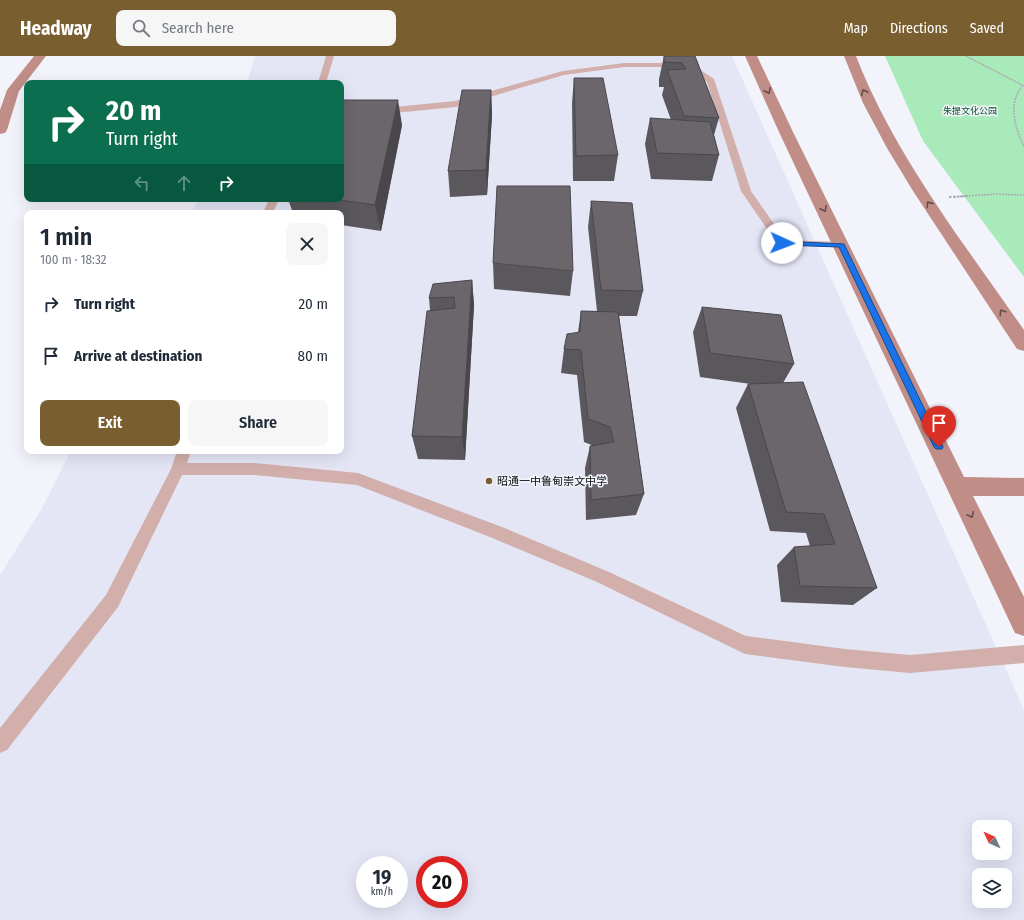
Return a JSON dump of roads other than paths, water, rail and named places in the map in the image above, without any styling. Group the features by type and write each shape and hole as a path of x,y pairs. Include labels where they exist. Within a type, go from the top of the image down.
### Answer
{"main road":[{"path":"0,130 13,90 40,56"},
{"path":"751,56 1024,624"},
{"path":"850,56 855,73 879,123 913,181 1024,344"},
{"path":"958,486 1024,487"}],"lane":[{"path":"323,80 330,56"},
{"path":"344,110 394,110 456,104 563,73 624,65 690,65 711,80 746,191 782,243 841,245"},
{"path":"0,743 112,601 178,469 183,454"},
{"path":"178,469 255,469 358,479 496,532 603,577 745,645 845,658 910,664 1024,654"}],"place":[{"name":"昭通一中鲁甸崇文中学","path":"489,481"}],"park label":[{"name":"朱提文化公园","path":"970,111"}]}
